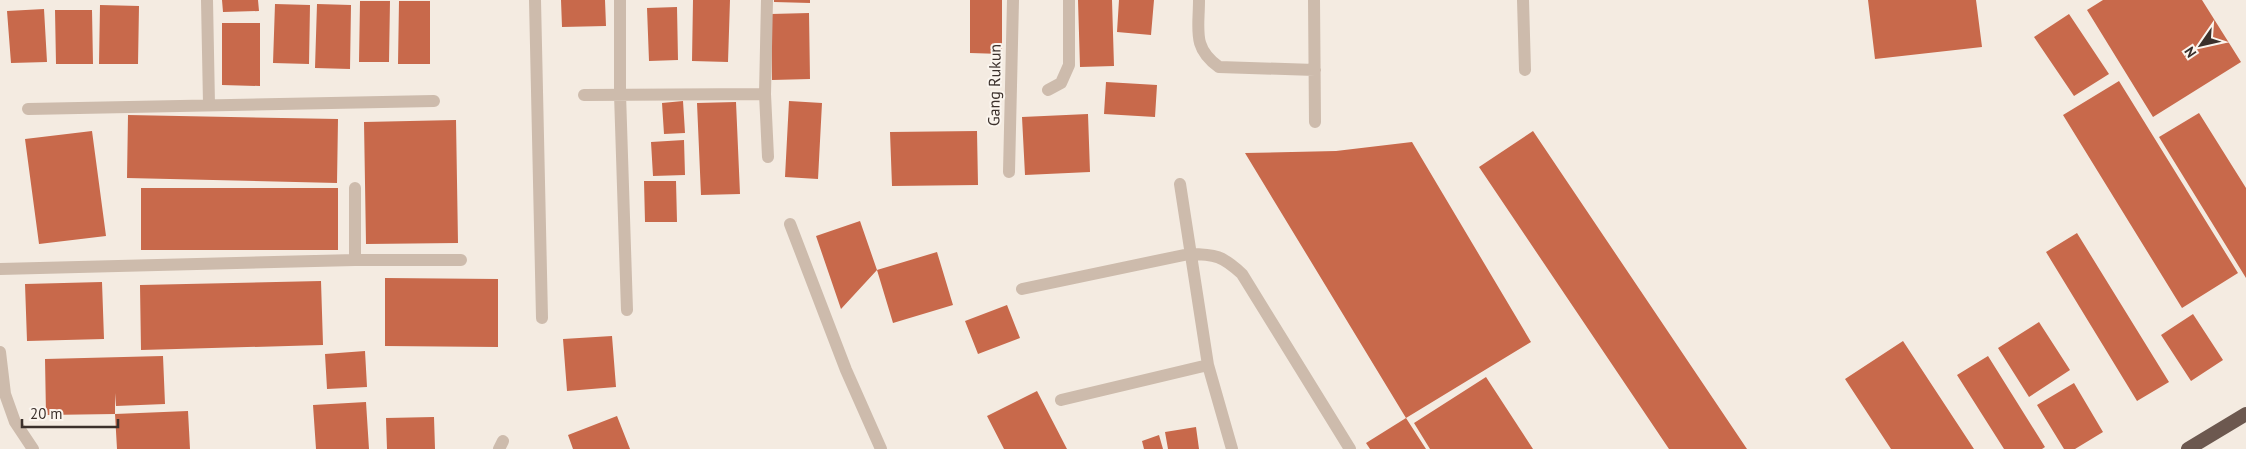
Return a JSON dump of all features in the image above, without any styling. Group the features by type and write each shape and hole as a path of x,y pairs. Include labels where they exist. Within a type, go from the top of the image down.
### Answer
{"highway":[{"path":"2188,449 2246,414"}],"street":[{"path":"207,0 209,104"},
{"path":"535,0 542,318"},
{"path":"620,0 620,94 627,310"},
{"path":"767,0 765,94 768,157"},
{"name":"Gang Rukun","path":"1009,172 1013,0"},
{"path":"1048,90 1061,83 1070,66 1069,0"},
{"path":"1199,0 1199,45 1207,58 1219,67 1315,70"},
{"path":"1314,0 1315,122"},
{"path":"1523,0 1525,70"},
{"path":"584,95 765,94"},
{"path":"28,109 434,101"},
{"path":"1180,184 1189,254 1208,365 1232,449"},
{"path":"355,188 355,260"},
{"path":"790,224 846,370 881,449"},
{"path":"1022,289 1189,254 1212,254 1228,260 1242,274 1350,449"},
{"path":"0,269 355,260 461,260"},
{"path":"0,352 5,394 8,403 15,422 33,449"},
{"path":"1062,400 1208,365"}],"building":[{"path":"222,0 258,0 259,11 223,12"},
{"path":"561,0 605,0 606,26 562,27"},
{"path":"693,0 730,0 728,62 692,61"},
{"path":"774,0 810,0 810,3 774,2"},
{"path":"970,0 1002,0 1002,54 970,53"},
{"path":"1078,0 1112,0 1114,66 1080,67"},
{"path":"1119,0 1154,0 1151,35 1117,32"},
{"path":"1868,0 1976,0 1982,47 1875,59"},
{"path":"2103,0 2202,0 2241,62 2153,117 2087,10"},
{"path":"360,1 390,1 389,62 359,62"},
{"path":"399,1 430,1 430,64 398,64"},
{"path":"275,4 310,5 309,64 273,63"},
{"path":"317,4 351,5 350,69 315,68"},
{"path":"100,5 139,6 138,64 99,64"},
{"path":"677,7 678,60 649,61 647,8"},
{"path":"44,9 47,62 11,63 7,11"},
{"path":"55,10 92,10 93,64 56,64"},
{"path":"809,13 810,79 772,80 771,14"},
{"path":"2069,14 2109,74 2074,96 2034,37"},
{"path":"222,23 260,23 260,86 222,85"},
{"path":"2119,81 2238,273 2182,308 2063,115"},
{"path":"1106,82 1157,85 1155,117 1104,114"},
{"path":"683,101 685,133 664,134 662,103"},
{"path":"789,101 822,103 818,179 785,177"},
{"path":"736,102 740,194 701,195 697,103"},
{"path":"2199,113 2246,188 2246,278 2159,137"},
{"path":"1088,114 1090,172 1025,175 1022,117"},
{"path":"128,115 338,119 337,183 127,178"},
{"path":"456,120 458,243 366,244 364,122"},
{"path":"92,131 106,236 39,244 25,139"},
{"path":"977,131 978,185 892,186 890,132"},
{"path":"1533,131 1747,449 1669,449 1479,167"},
{"path":"684,140 685,175 653,176 651,142"},
{"path":"1412,142 1531,342 1406,418 1245,153 1336,151"},
{"path":"644,181 676,181 677,222 645,222"},
{"path":"141,188 338,188 338,250 141,250"},
{"path":"860,221 877,270 841,309 816,236"},
{"path":"2077,233 2169,382 2137,401 2046,252"},
{"path":"937,252 953,305 893,323 877,270"},
{"path":"385,278 498,279 498,347 385,346"},
{"path":"321,281 323,345 141,350 140,285"},
{"path":"102,282 104,339 27,341 25,284"},
{"path":"1007,305 1020,338 978,354 965,321"},
{"path":"2193,314 2223,360 2191,381 2161,335"},
{"path":"2039,322 2070,370 2029,397 1998,348"},
{"path":"612,336 616,387 567,391 563,339"},
{"path":"1903,341 1974,449 1891,449 1845,379"},
{"path":"365,351 367,387 327,389 325,354"},
{"path":"163,356 165,404 116,406 115,393 115,414 46,415 45,359"},
{"path":"1988,356 2045,447 2042,449 2004,449 1957,375"},
{"path":"1486,377 1533,449 1430,449 1414,423"},
{"path":"2074,383 2103,432 2075,449 2064,449 2037,405"},
{"path":"1037,391 1067,449 1004,449 987,416"},
{"path":"366,402 369,449 316,449 313,405"},
{"path":"188,411 190,449 117,449 115,414"},
{"path":"617,416 630,449 573,449 568,435"},
{"path":"434,417 435,449 387,449 386,418"},
{"path":"1406,418 1426,449 1370,449 1366,443"},
{"path":"1196,427 1199,449 1168,449 1165,432"},
{"path":"1159,435 1163,449 1144,449 1142,441"}]}
